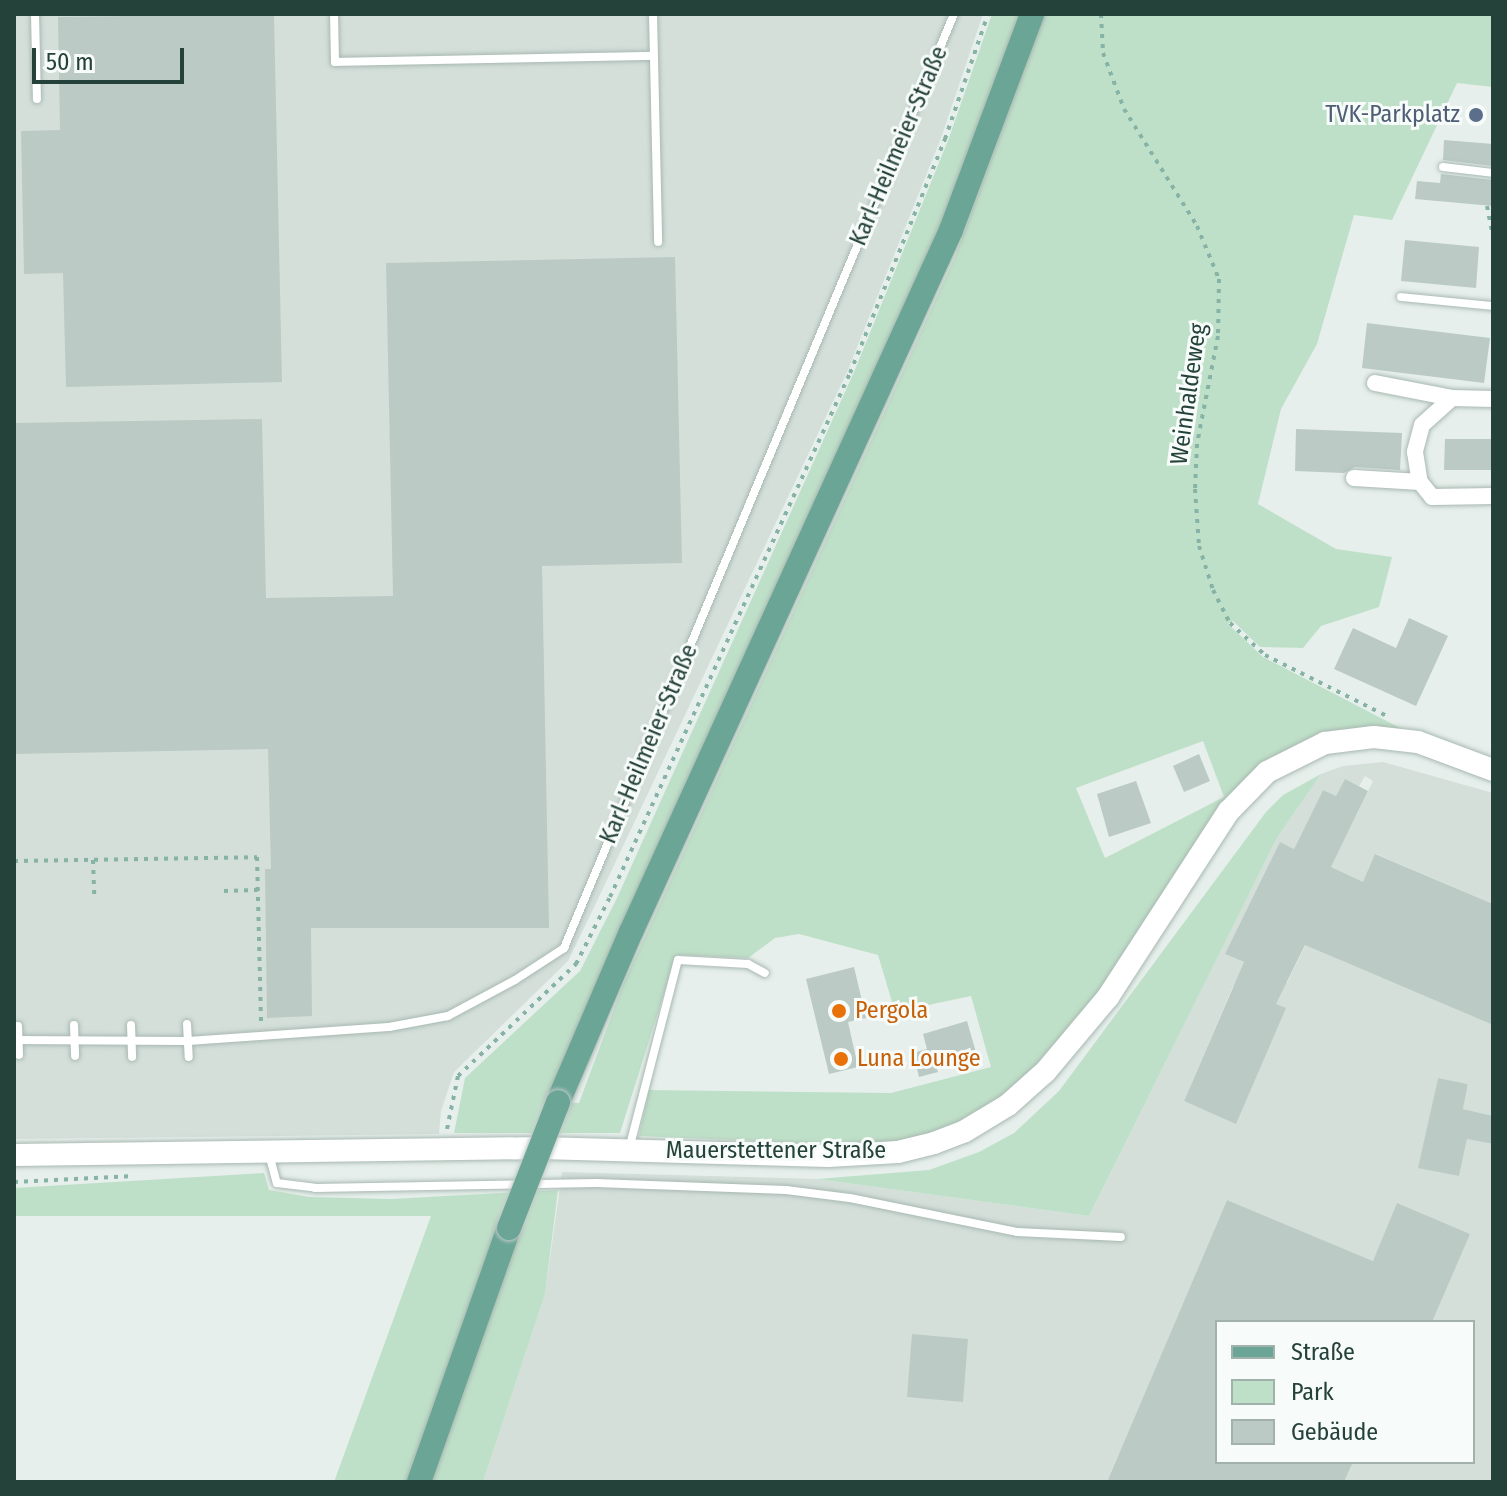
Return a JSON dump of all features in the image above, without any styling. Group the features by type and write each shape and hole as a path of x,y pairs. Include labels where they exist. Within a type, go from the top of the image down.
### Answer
{"main road":[{"path":"419,1482 509,1228 558,1102 631,932 951,230 1032,14"},
{"name":"Mauerstettener Straße","path":"14,1155 445,1149 828,1156 898,1152 934,1143 965,1131 1008,1105 1046,1071 1108,997 1229,811 1267,772 1325,743 1374,737 1418,742 1493,770"}],"street":[{"path":"1375,383 1452,398 1493,399"},
{"path":"1452,398 1422,425 1415,452 1420,482 1432,497 1493,496"},
{"path":"1354,478 1420,482"}],"lane":[{"path":"35,14 37,99"},
{"path":"334,14 335,62 654,56"},
{"path":"653,14 658,242"},
{"name":"Karl-Heilmeier-Straße","path":"16,1040 188,1041 389,1027 448,1016 515,980 564,948 954,14"},
{"path":"1443,167 1493,173"},
{"path":"1401,297 1493,306"},
{"path":"628,1150 678,960 748,964 765,973"},
{"path":"187,1024 189,1057"},
{"path":"74,1025 75,1056"},
{"path":"131,1025 132,1057"},
{"path":"18,1026 16,1040 19,1055"},
{"path":"268,1152 277,1183 315,1188 596,1183 786,1190 850,1198 1017,1232 1121,1237"}],"path":[{"path":"445,1149 448,1111 458,1076 576,964 610,897 850,373 945,139 988,14"},
{"name":"Weinhaldeweg","path":"1101,14 1103,53 1124,109 1197,226 1219,279 1218,336 1197,444 1195,489 1199,546 1213,590 1230,623 1265,655 1409,726 1418,742"},
{"path":"1487,206 1493,238"},
{"path":"14,861 257,857 261,1038"},
{"path":"93,860 94,894"},
{"path":"224,891 258,890"},
{"path":"14,1182 135,1176"}],"shaded area":[{"path":"14,14 983,14 941,138 847,372 568,961 454,1072 441,1111 439,1134 14,1139"},
{"path":"1383,762 1493,793 1493,904 1376,854 1331,956 1493,1025 1493,1116 1463,1109 1468,1084 1438,1078 1419,1167 1459,1176 1467,1139 1493,1144 1493,1482 1344,1482 1352,1464 1475,1464 1475,1320 1433,1320 1469,1234 1398,1204 1373,1261 1227,1200 1107,1482 483,1482 545,1294 562,1172 817,1179 1089,1216 1277,838 1321,774 1343,766","holes":["1365,776 1373,781 1331,867 1341,872 1287,983 1226,954 1280,843 1294,849 1323,790 1336,796 1345,780 1359,786","1233,986 1285,1008 1236,1123 1184,1101"]}],"green space":[{"path":"992,14 1020,14 943,219 837,468 545,1101 579,1103 623,985 955,257 1045,14 1493,14 1493,87 1457,83 1392,220 1354,215 1317,344 1281,409 1258,504 1336,549 1392,557 1379,607 1321,626 1303,648 1260,647 1233,621 1228,624 1263,657 1404,730 1334,735 1295,745 1269,765 1042,1065 1004,1098 960,1126 895,1143 826,1144 639,1136 649,1090 891,1093 991,1067 971,996 895,1012 878,955 799,934 775,938 748,958 676,955 620,1133 454,1133 465,1078 580,971 617,898 854,372 949,138","holes":["1203,741 1224,797 1105,858 1076,788"]},
{"path":"1321,774 1277,838 1089,1216 817,1179 929,1170 979,1152 1014,1133 1059,1091 1266,812 1283,795"},
{"path":"264,1173 269,1190 309,1197 391,1199 558,1190 545,1294 483,1482 431,1482 498,1228 407,1482 334,1482 431,1216 14,1216 14,1188"}],"building":[{"path":"274,14 282,382 66,387 63,273 24,274 21,131 60,130 58,17"},
{"path":"1444,140 1493,144 1493,166 1443,160"},
{"path":"1441,174 1493,180 1493,206 1415,199 1417,181 1440,183"},
{"path":"1405,240 1479,247 1476,288 1401,281"},
{"path":"675,257 682,563 542,566 549,928 311,928 312,1016 267,1018 265,869 271,869 268,749 14,754 14,423 262,419 266,598 393,596 386,263"},
{"path":"1367,323 1490,338 1484,383 1362,368"},
{"path":"1296,429 1402,433 1400,470 1355,467 1344,473 1295,471"},
{"path":"1445,439 1493,439 1493,470 1444,470"},
{"path":"1409,618 1448,636 1416,706 1334,669 1353,628 1396,648"},
{"path":"1199,754 1210,781 1184,792 1173,766"},
{"path":"1345,779 1368,791 1331,867 1363,882 1375,854 1493,904 1493,1025 1305,945 1276,1004 1286,1008 1236,1124 1184,1101 1244,962 1225,954 1280,842 1294,849 1323,790 1336,796"},
{"path":"1136,781 1151,823 1109,837 1097,794"},
{"name":"Pergola","path":"854,967 866,1018 848,1022 858,1067 829,1074 806,979"},
{"path":"967,1021 977,1056 936,1067 938,1072 919,1077 913,1053 927,1049 923,1034"},
{"path":"1438,1078 1468,1084 1463,1109 1493,1116 1493,1144 1467,1139 1459,1176 1418,1168"},
{"path":"1227,1200 1373,1261 1397,1203 1470,1234 1433,1320 1215,1320 1215,1464 1352,1464 1344,1482 1107,1482"},
{"path":"912,1334 968,1339 963,1402 907,1397"}],"place":[{"name":"TVK-Parkplatz","path":"1476,115"},
{"name":"Pergola","path":"839,1011"},
{"name":"Luna Lounge","path":"841,1059"}]}
